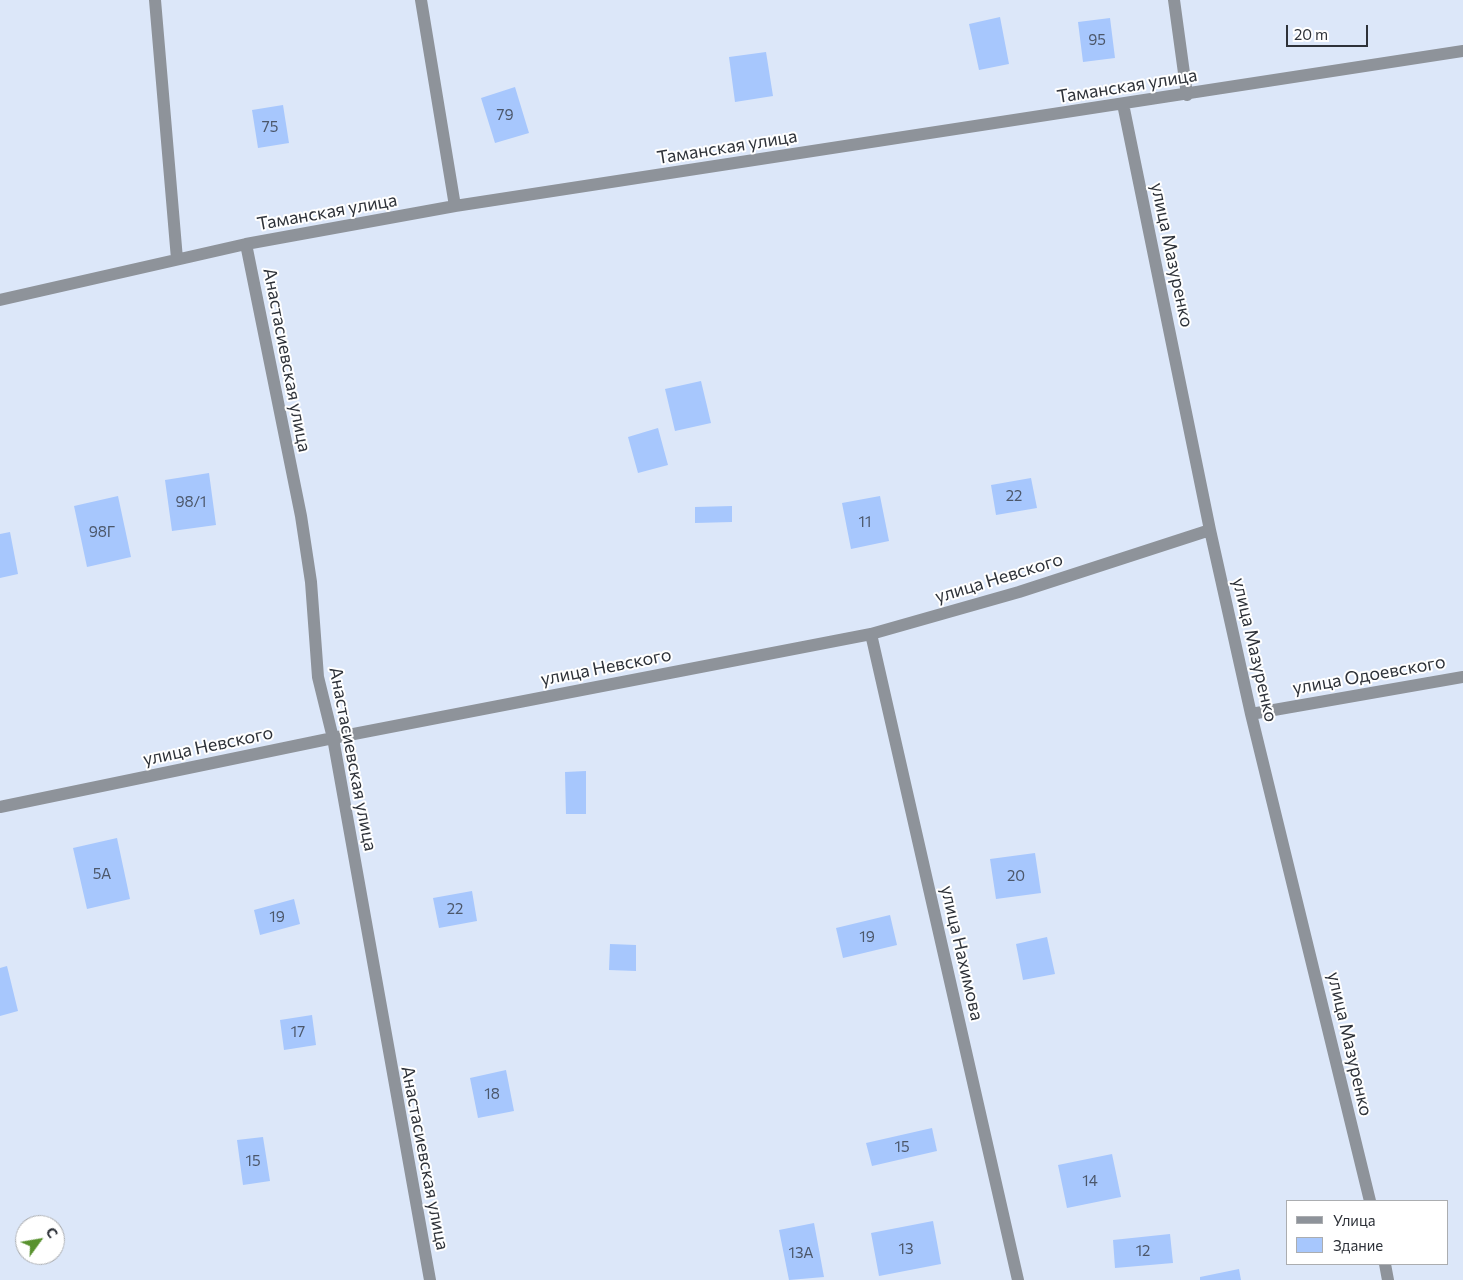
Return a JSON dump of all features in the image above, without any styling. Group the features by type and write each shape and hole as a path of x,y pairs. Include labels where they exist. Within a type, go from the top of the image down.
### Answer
{"street":[{"path":"154,0 177,259"},
{"path":"421,0 455,206"},
{"path":"1174,0 1187,95"},
{"name":"Таманская улица","path":"0,300 246,244 455,206 1187,95 1463,51"},
{"name":"улица Мазуренко","path":"1123,104 1210,530 1251,714 1370,1200"},
{"name":"Анастасиевская улица","path":"246,244 301,516 311,582 318,677 333,738 430,1280"},
{"name":"улица Невского","path":"0,807 333,738 871,634 1019,592 1210,530"},
{"name":"улица Нахимова","path":"871,634 1018,1280"},
{"name":"улица Одоевского","path":"1251,714 1463,677"},
{"path":"1385,1265 1388,1280"}],"building":[{"path":"1000,17 1009,64 979,70 969,24"},
{"path":"1110,18 1115,58 1083,62 1078,22"},
{"path":"766,52 773,96 735,102 729,57"},
{"path":"515,87 529,133 495,143 481,98"},
{"path":"283,105 289,143 258,148 252,110"},
{"path":"701,381 711,423 675,431 665,389"},
{"path":"658,428 668,465 638,473 628,437"},
{"path":"209,473 216,525 172,531 165,480"},
{"path":"1031,478 1037,508 996,515 991,485"},
{"path":"118,496 131,557 87,567 74,506"},
{"path":"880,496 889,541 851,549 842,503"},
{"path":"732,506 732,522 695,523 695,507"},
{"path":"10,532 18,574 0,578 0,534"},
{"path":"586,771 586,814 566,814 565,772"},
{"path":"117,838 130,899 87,909 73,848"},
{"path":"1035,853 1041,893 996,899 990,859"},
{"path":"472,891 477,921 439,928 433,898"},
{"path":"294,899 300,924 260,935 254,910"},
{"path":"890,915 897,945 843,958 836,928"},
{"path":"1047,937 1055,974 1023,980 1016,944"},
{"path":"610,944 636,945 636,971 609,970"},
{"path":"7,966 18,1011 0,1016 0,968"},
{"path":"312,1015 316,1045 284,1050 280,1020"},
{"path":"506,1070 514,1111 478,1118 470,1078"},
{"path":"932,1128 937,1151 872,1166 866,1143"},
{"path":"263,1137 270,1181 243,1185 237,1140"},
{"path":"1112,1154 1121,1197 1067,1208 1058,1165"},
{"path":"933,1221 941,1264 879,1276 871,1233"},
{"path":"814,1223 824,1277 789,1280 779,1230"},
{"path":"1170,1234 1173,1263 1115,1268 1113,1240"},
{"path":"1239,1269 1241,1280 1200,1280 1200,1277"}]}
